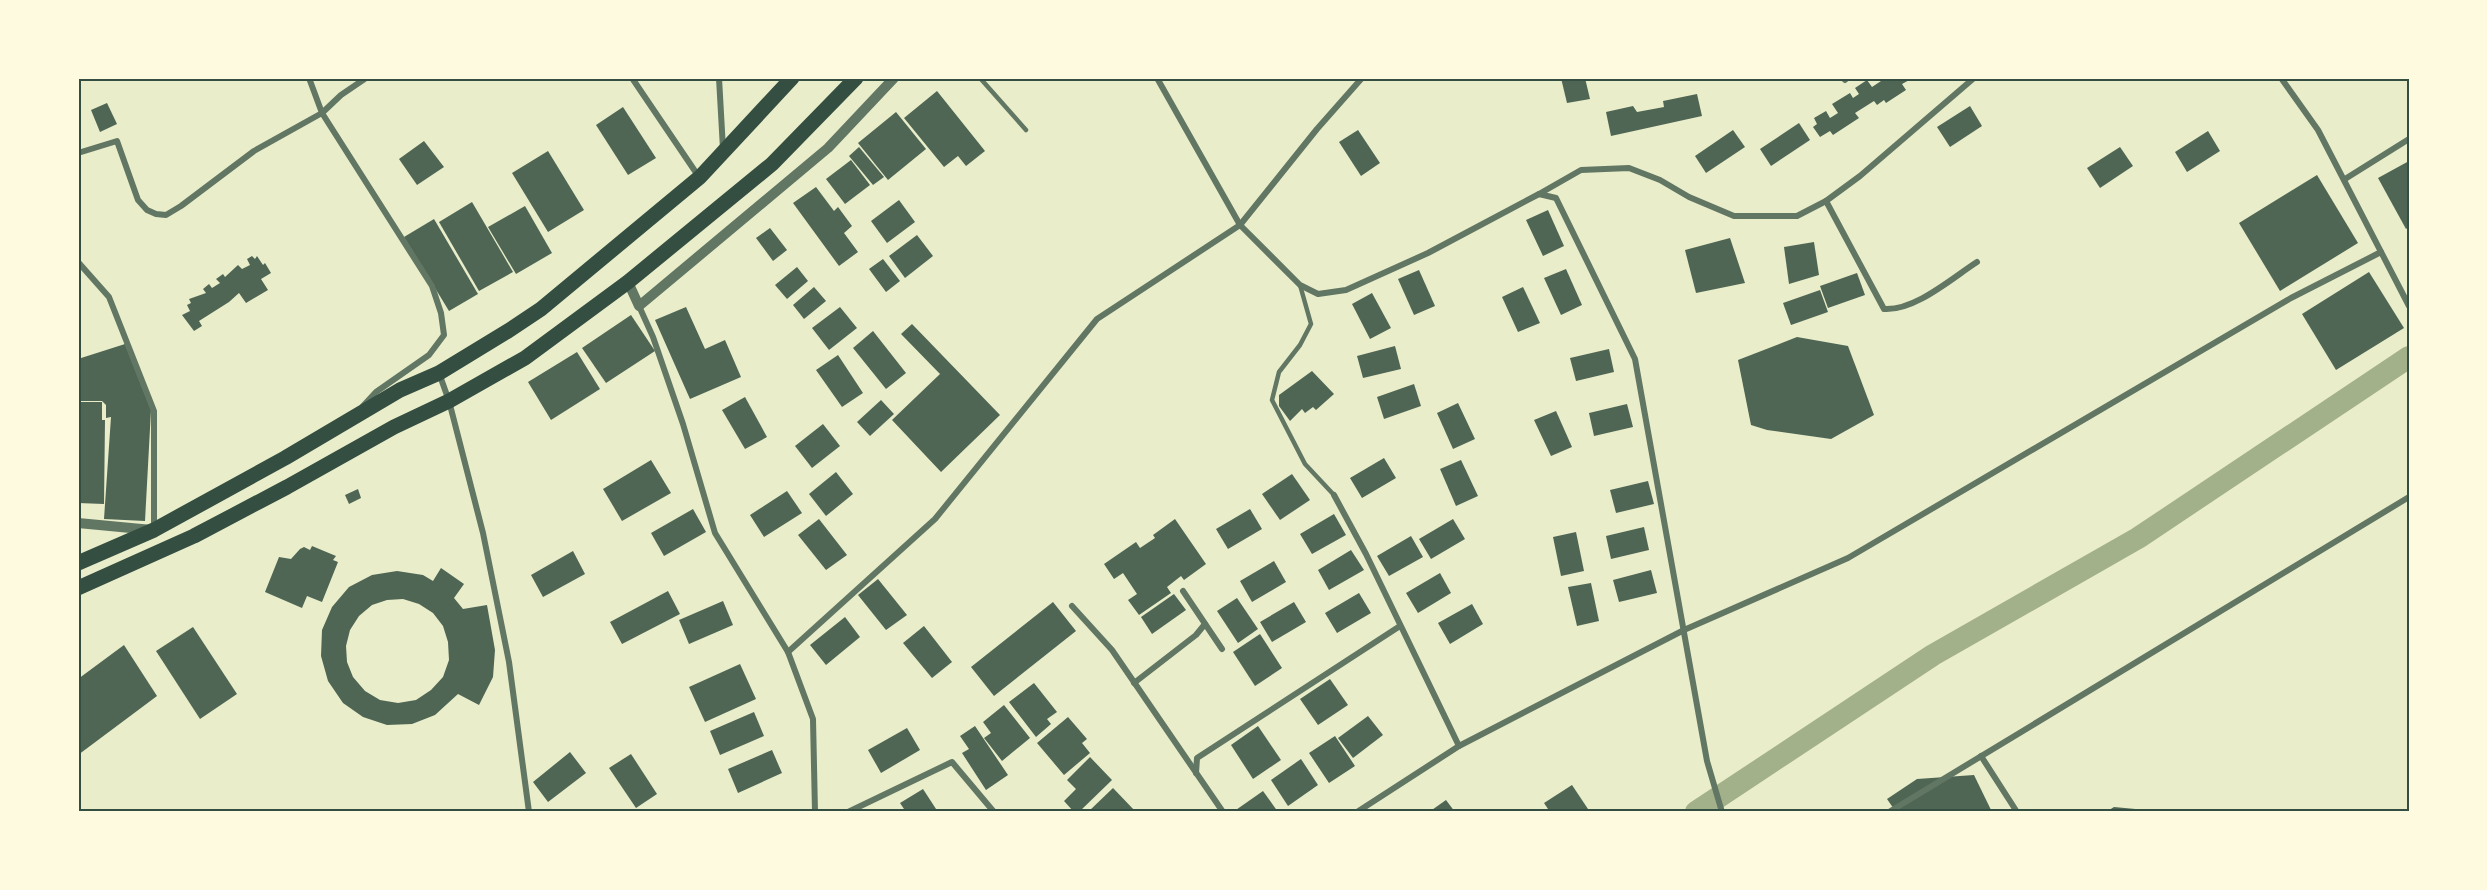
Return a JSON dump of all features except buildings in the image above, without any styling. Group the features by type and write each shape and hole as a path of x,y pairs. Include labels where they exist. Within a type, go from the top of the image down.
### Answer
{"main road":[{"path":"78,563 154,530 400,390 439,373 541,309 700,177 792,78"},
{"path":"78,588 194,536 394,427 449,401 525,357 628,282 772,164 856,78"}],"street":[{"path":"309,78 322,113 432,286 441,313 444,335 429,355 376,392 353,418"},
{"path":"78,153 117,141 138,200 147,210 166,215 181,207 254,151 322,113 341,95 366,78"},
{"path":"632,78 700,177"},
{"path":"719,78 723,152"},
{"path":"639,306 828,148 894,78"},
{"path":"1157,78 1240,225 1300,285 1318,294 1346,290 1428,253 1581,170 1629,168 1660,180 1689,197 1734,216 1797,216 1826,201 1911,134 1974,78"},
{"path":"788,652 935,519 1097,319 1240,225 1317,129 1362,78"},
{"path":"2281,78 2318,130 2409,306"},
{"path":"2345,179 2409,140"},
{"path":"1539,194 1556,198 1635,359 1707,760 1722,812"},
{"path":"1826,201 1884,309 1897,310 1911,304 1977,262"},
{"path":"1357,812 1459,746 1684,630 1848,558 2291,298 2381,252"},
{"path":"78,262 109,297 154,411 154,530 78,523"},
{"path":"628,282 653,337 683,424 715,533 788,652 813,719 815,812"},
{"path":"439,373 449,401 483,533 509,662 529,812"},
{"path":"1334,495 1366,554 1459,746"},
{"path":"1889,812 2409,497"},
{"path":"1183,591 1222,649"},
{"path":"1072,606 1112,650 1223,812"},
{"path":"1134,683 1196,635 1205,624"},
{"path":"1196,773 1197,758 1400,626"},
{"path":"1982,756 2017,812"},
{"path":"848,812 952,762 994,812"}],"lane":[{"path":"980,78 1026,130"},
{"path":"1300,285 1311,324 1300,345 1279,372 1272,400 1305,464 1334,495"}],"waterway":[{"path":"1696,812 1933,655 2138,538 2409,357"}]}
